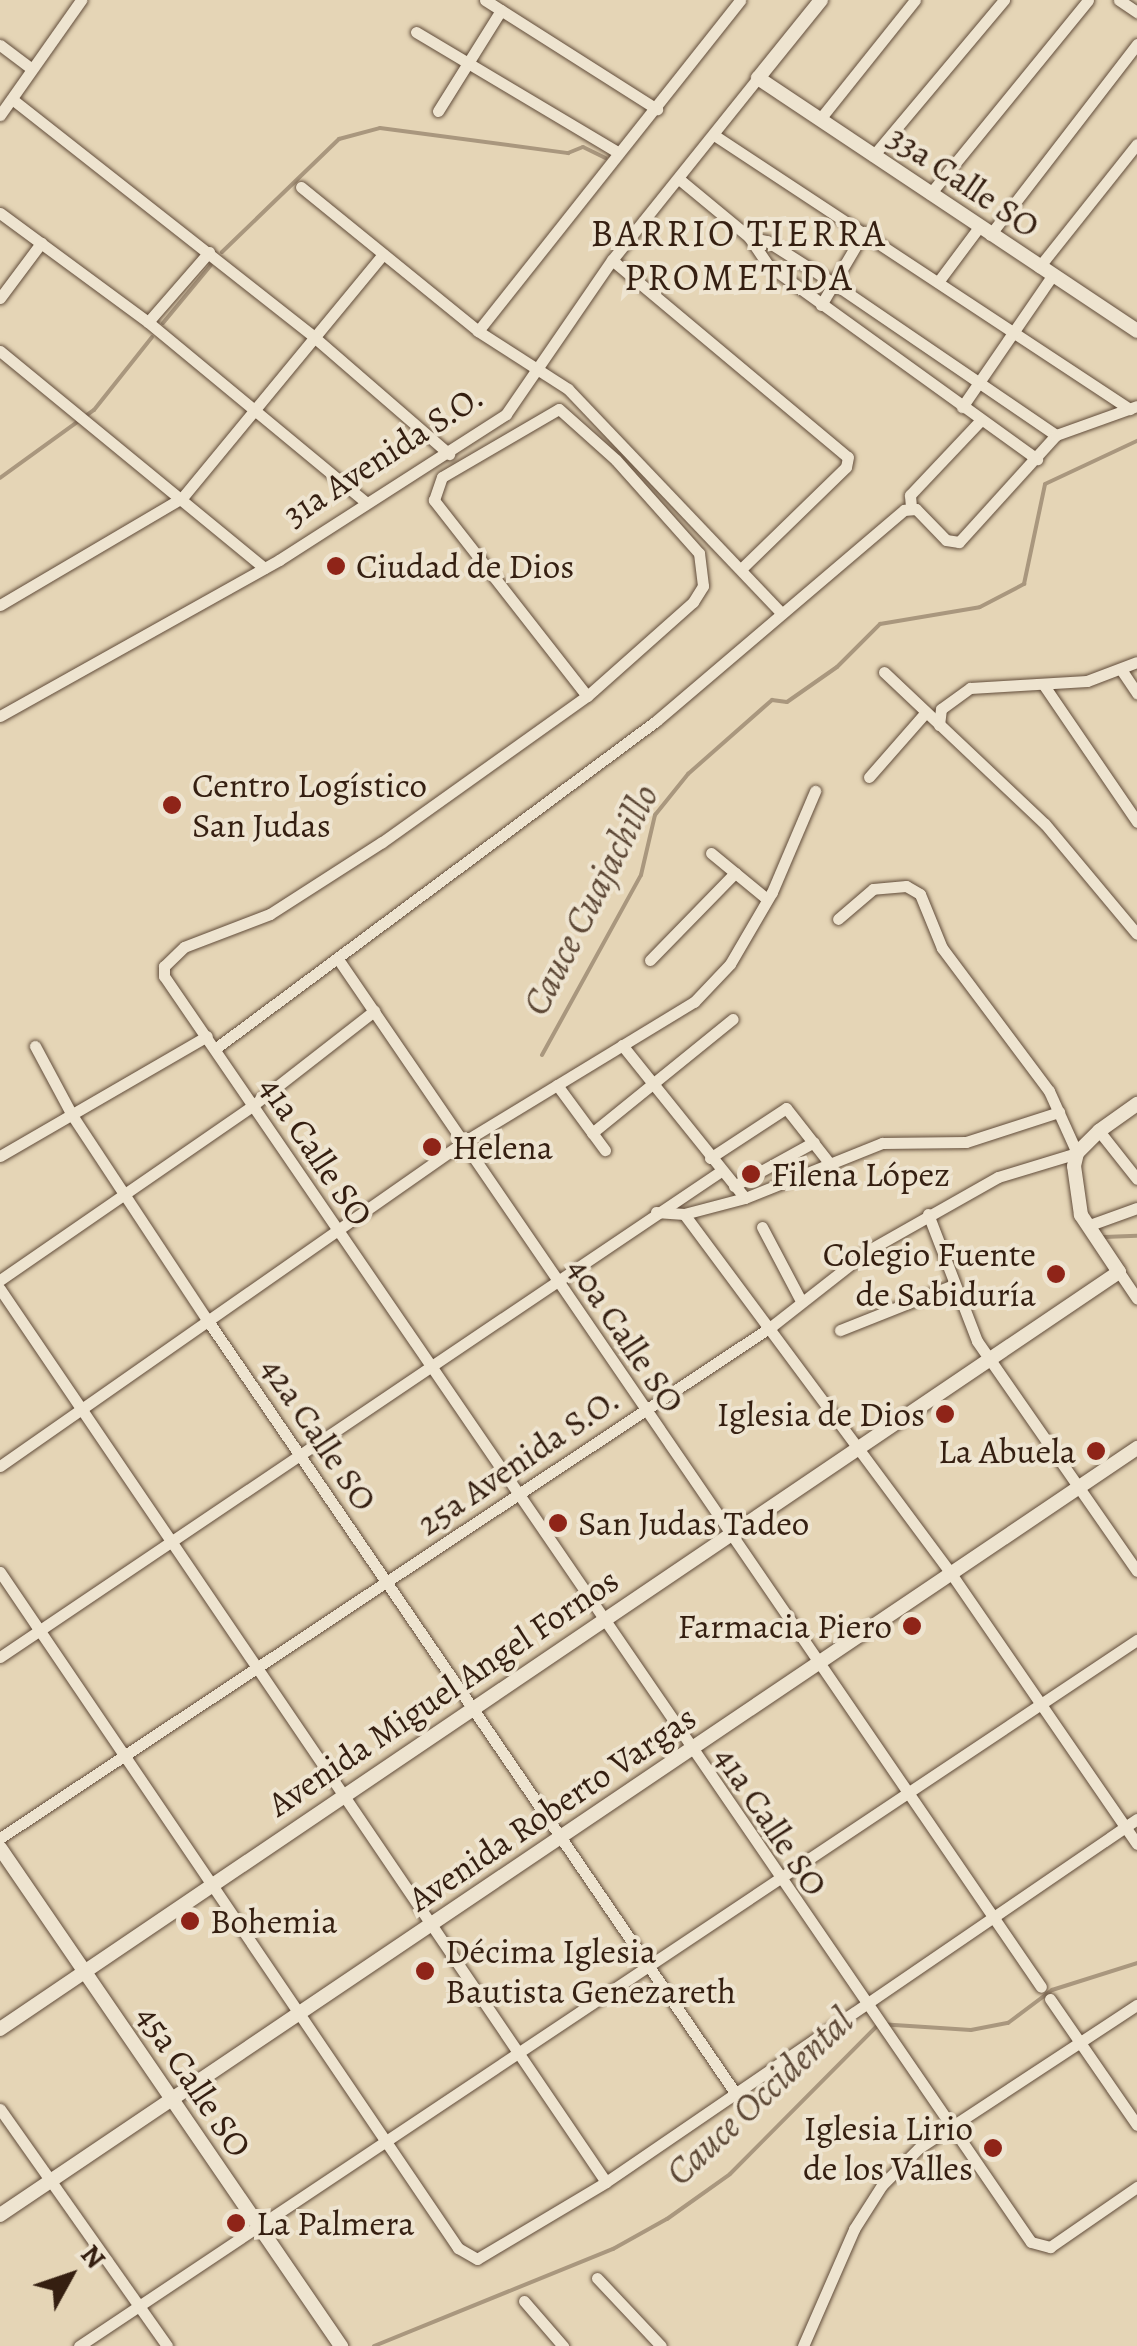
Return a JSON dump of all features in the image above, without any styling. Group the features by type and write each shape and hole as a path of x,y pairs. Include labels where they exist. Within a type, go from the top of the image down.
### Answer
{"street":[{"path":"0,115 81,0"},
{"path":"485,0 657,108"},
{"path":"478,332 740,0"},
{"name":"31a Avenida S.O.","path":"0,716 264,568 364,501 449,454 506,414 612,260 821,0"},
{"path":"820,119 915,0"},
{"path":"873,156 1004,0"},
{"path":"930,194 1088,0"},
{"path":"1120,0 1137,12"},
{"path":"438,111 501,10"},
{"path":"416,32 619,153"},
{"path":"938,282 985,231 1137,44"},
{"path":"0,45 30,68"},
{"name":"33a Calle SO","path":"758,78 1137,331"},
{"path":"12,99 209,252 449,454"},
{"path":"714,136 1133,408"},
{"path":"962,407 1045,272 1137,144"},
{"path":"679,179 748,238 761,260 1037,459"},
{"path":"300,187 478,332 533,372 568,390 780,612"},
{"path":"0,213 148,322 364,501"},
{"path":"821,305 864,232"},
{"path":"748,238 766,241 833,282 1056,436"},
{"path":"0,298 41,243"},
{"path":"148,322 209,252"},
{"path":"0,605 182,498 383,254"},
{"path":"612,260 826,434 848,462 741,569"},
{"path":"0,351 62,396 264,568"},
{"path":"980,420 910,495 911,507 946,540 959,542 1056,436 1133,408"},
{"path":"559,409 660,506 704,566 693,602 587,696 434,500 442,477 559,409"},
{"path":"216,1048 656,721 780,612 911,507"},
{"path":"938,726 941,708 970,688 1043,684 1122,671 1137,662"},
{"path":"1122,671 1137,693"},
{"path":"884,672 1044,824 1137,934"},
{"path":"1043,684 1137,822"},
{"name":"41a Calle SO","path":"587,696 311,890 270,914 184,947 164,966 164,976 864,2007 1036,2247 1050,2247 1137,2187"},
{"path":"868,777 924,712"},
{"path":"0,1466 206,1318 465,1141 694,1002 730,964 767,899 815,792"},
{"path":"711,853 767,899"},
{"path":"650,960 735,873"},
{"path":"838,919 873,888 906,886 920,894 942,948 1014,1039 1059,1112 1077,1153 1087,1226 1137,1299"},
{"name":"40a Calle SO","path":"338,959 1041,1987"},
{"path":"0,1280 252,1106 374,1012"},
{"path":"592,1133 652,1089 733,1019"},
{"path":"0,1156 207,1036"},
{"path":"622,1045 652,1089 745,1198"},
{"name":"42a Calle SO","path":"35,1046 72,1115 206,1318 736,2094"},
{"path":"557,1085 605,1150"},
{"path":"1077,1153 1137,1104"},
{"path":"710,1158 786,1108 830,1164"},
{"path":"655,1212 684,1214 745,1198 882,1144 908,1138 966,1142 1059,1112"},
{"path":"1098,1132 1137,1178"},
{"path":"734,1186 814,1142"},
{"name":"25a Avenida S.O.","path":"0,1838 388,1585 772,1326 800,1299 928,1214 1036,1160 1077,1153"},
{"path":"0,1658 299,1454 558,1286 655,1212 721,1171"},
{"path":"1087,1226 1137,1208"},
{"path":"684,1214 861,1448 950,1572 1036,1705 1137,1844"},
{"path":"928,1214 951,1286 992,1359 1137,1571"},
{"path":"762,1227 800,1299"},
{"name":"Avenida Miguel Angel Fornos","path":"0,2029 1119,1272"},
{"path":"840,1330 951,1286"},
{"path":"0,1289 78,1411 606,2182"},
{"name":"Avenida Roberto Vargas","path":"0,2216 1137,1448"},
{"path":"0,1572 466,2257 489,2256 606,2182 1137,1820"},
{"path":"80,2346 1137,1640"},
{"name":"45a Calle SO","path":"0,1848 339,2345"},
{"path":"1050,2000 1137,2126"},
{"path":"803,2346 854,2228 882,2185 950,2127 1137,2005"},
{"path":"0,2109 167,2346"},
{"path":"598,2278 661,2346"},
{"path":"524,2301 563,2346"}],"waterway":[{"path":"222,252 339,139 380,128 568,153 583,147 606,158"},
{"path":"163,323 211,265"},
{"path":"0,478 94,410 152,337"},
{"name":"Cauce Cuajachillo","path":"542,1055 641,875 655,815 688,774 772,700 787,702 837,667 880,624 980,607 1024,584 1045,484 1137,441"},
{"path":"1104,1237 1137,1236"},
{"name":"Cauce Occidental","path":"374,2346 613,2249 667,2219 730,2174 879,2024 971,2030 1008,2023 1052,1990 1137,1963"}],"place":[{"name":"Ciudad de Dios","path":"336,566"},
{"name":"Centro Logístico San Judas","path":"172,805"},
{"name":"Helena","path":"432,1147"},
{"name":"Filena López","path":"751,1174"},
{"name":"Colegio Fuente de Sabiduría","path":"1056,1274"},
{"name":"Iglesia de Dios","path":"945,1414"},
{"name":"La Abuela","path":"1096,1451"},
{"name":"San Judas Tadeo","path":"558,1523"},
{"name":"Farmacia Piero","path":"912,1626"},
{"name":"Bohemia","path":"190,1921"},
{"name":"Décima Iglesia Bautista Genezareth","path":"425,1971"},
{"name":"Iglesia Lirio de los Valles","path":"993,2148"},
{"name":"La Palmera","path":"236,2223"}],"district":[{"name":"BARRIO TIERRA PROMETIDA","path":"739,256"}]}
